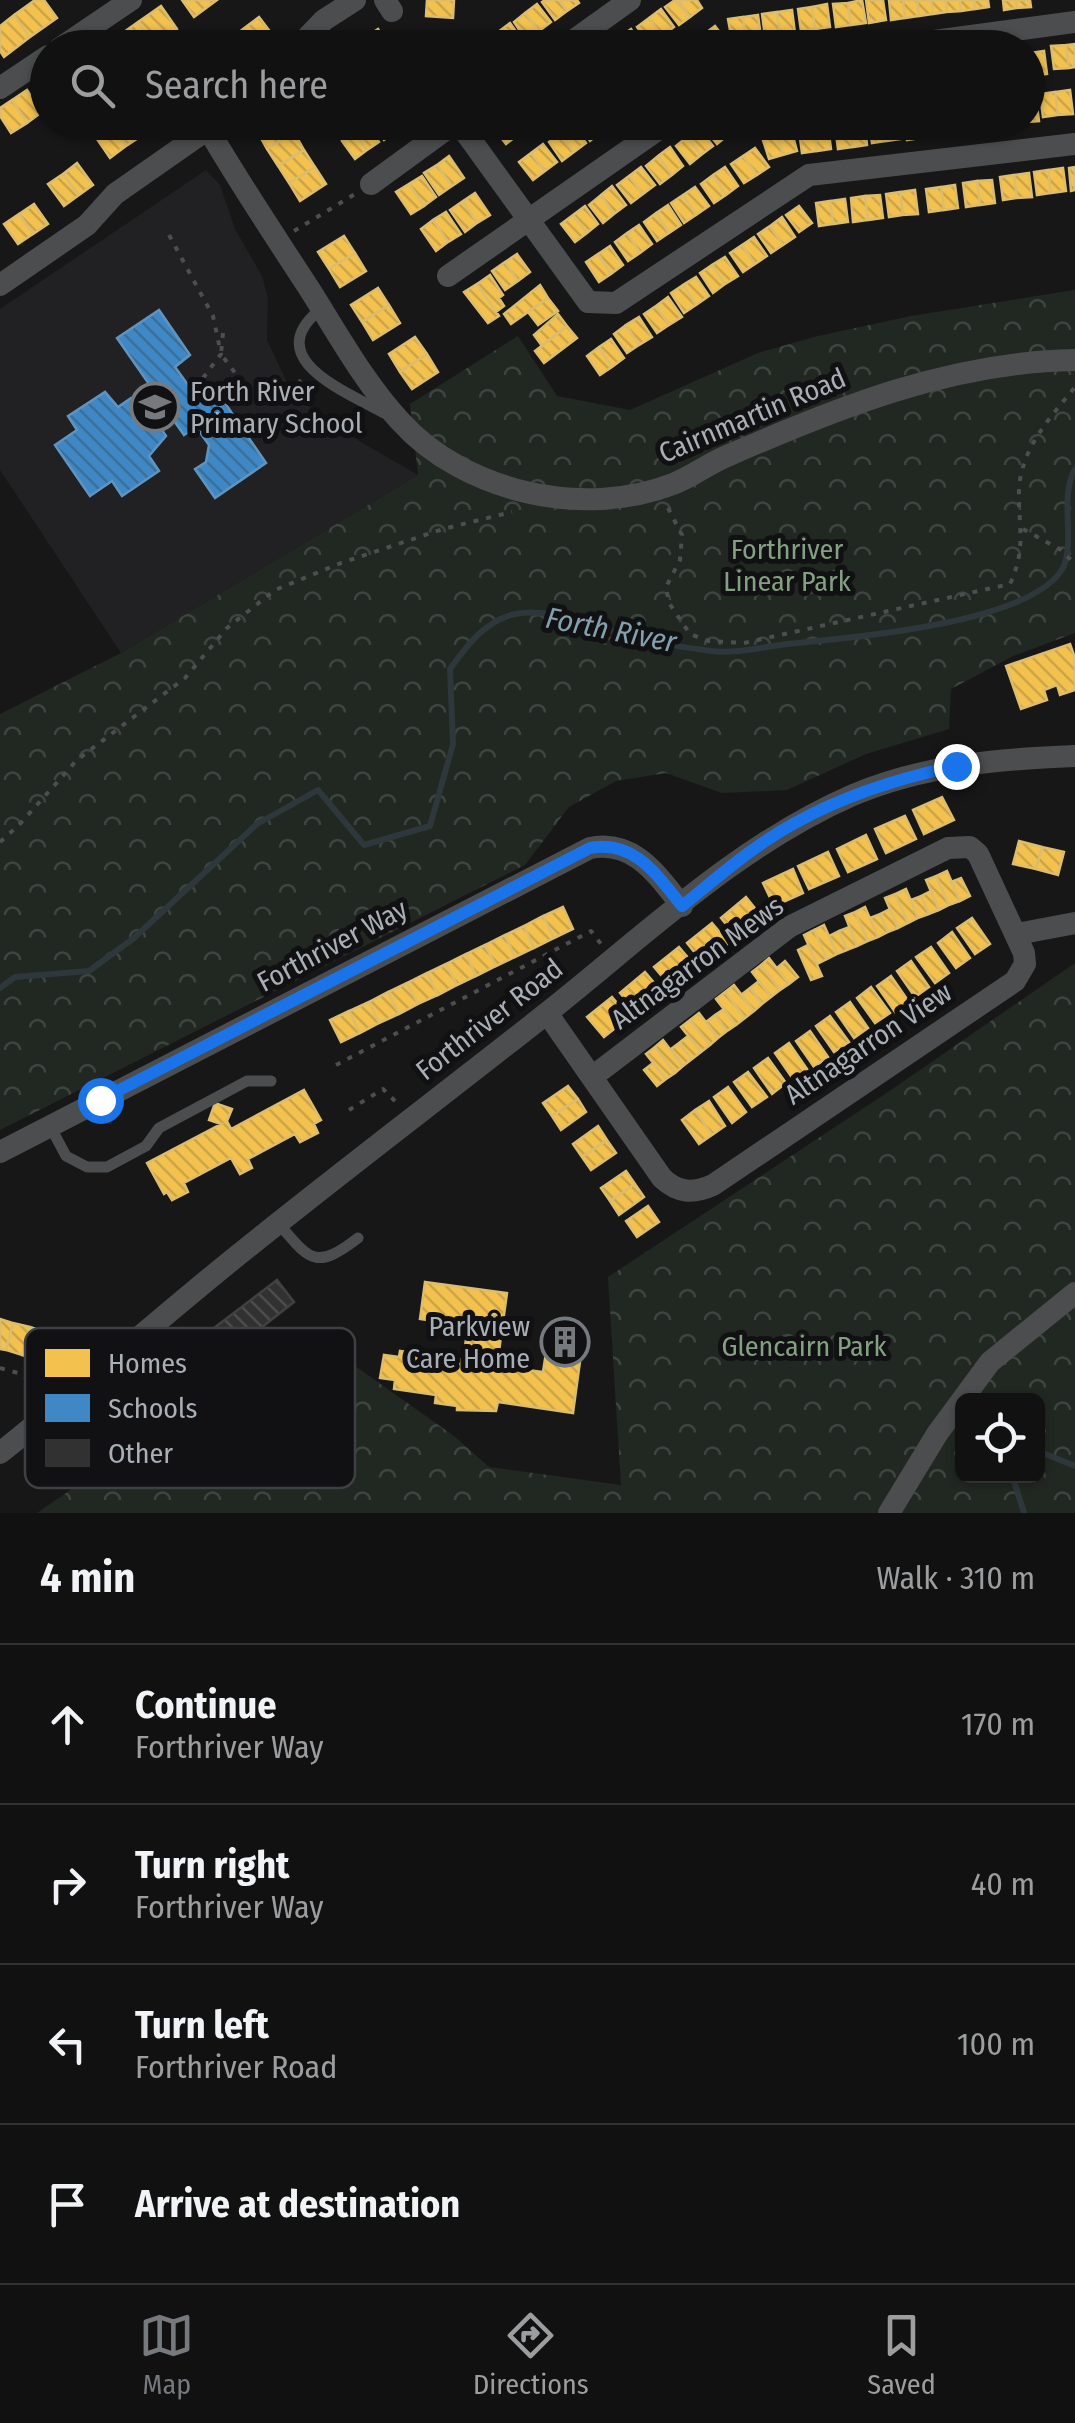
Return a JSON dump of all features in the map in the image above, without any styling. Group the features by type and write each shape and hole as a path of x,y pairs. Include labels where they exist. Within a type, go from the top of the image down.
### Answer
{"street":[{"path":"86,30 130,0"},
{"path":"309,0 324,20"},
{"path":"314,30 355,0"},
{"path":"588,30 630,0"},
{"path":"1016,30 1075,22"},
{"path":"0,88 30,68"},
{"path":"0,284 88,225 115,194 193,140"},
{"name":"Cairnmartin Road","path":"221,140 278,240 364,375 400,422 447,461 528,492 564,500 606,498 672,484 721,458 833,411 909,385 1010,365 1075,360"},
{"path":"372,184 432,140"},
{"path":"470,140 588,302 616,304 808,175 1075,144"},
{"path":"448,276 643,140"},
{"name":"Forthriver Road","path":"151,1328 278,1222 754,850 794,823 856,794 910,776 956,766 1075,756"},
{"name":"Forthriver Way","path":"0,1152 590,848 617,846 630,851 682,906"},
{"name":"Altnagarron Mews","path":"592,1077 788,927 948,848 970,848 978,854 1016,934"},
{"path":"1016,934 1075,922"},
{"name":"Altnagarron View","path":"592,1077 670,1186 690,1192 713,1185 1015,981 1025,964 1016,934"},
{"path":"546,1013 592,1077"},
{"path":"889,1513 937,1434 990,1362 1075,1293"},
{"name":"Forthriver Road","path":"0,1453 25,1432"}],"lane":[{"path":"322,308 301,330 302,358 317,376 400,422"},
{"path":"50,1126 66,1156 87,1167 108,1166 146,1146 159,1128 247,1081 271,1081"},
{"path":"278,1222 308,1256 318,1260 328,1259 358,1238"}],"path":[{"path":"278,240 372,184"},
{"path":"168,235 212,316 222,354 258,404 285,398 312,370"},
{"path":"203,378 222,354 222,334"},
{"path":"661,501 672,512 682,535 680,560 666,587 669,602 690,634 744,643 1010,584 1018,568 1023,529 1019,488 1029,448 1075,387"},
{"path":"0,842 77,760 185,678 227,628 275,590 444,529 513,512 521,505"},
{"path":"1023,529 1061,550 1075,564"},
{"path":"336,1065 591,931 613,960"},
{"path":"348,1110 383,1089 412,1118"},
{"path":"0,1368 25,1377"}],"shaded area":[{"name":"Forth River Primary School","path":"206,170 220,185 235,229 262,276 268,298 267,340 291,391 330,424 418,475 121,653 0,470 0,309"}],"green space":[{"name":"Forthriver Linear Park","path":"1075,290 1075,633 1013,656 951,689 949,729 866,754 787,790 722,793 666,773 616,781 569,807 525,865 0,1130 0,714 121,653 418,475 410,404 518,336 557,396 630,410 758,353 818,336 911,316"},
{"name":"Glencairn Park","path":"1075,963 1075,1513 37,1513 73,1488 355,1488 355,1366 454,1436 489,1467 621,1485 608,1277"}],"building: Homes":[{"path":"35,0 44,0 57,18 40,30 30,30 30,37 14,15"},
{"path":"182,0 217,0 194,17"},
{"path":"427,0 454,0 453,18 426,16"},
{"path":"559,0 567,11 555,20 542,2"},
{"path":"559,0 577,0 579,3 567,11"},
{"path":"675,0 690,17 679,25 665,7"},
{"path":"678,0 697,0 702,8 690,17"},
{"path":"862,0 866,23 851,25 848,3"},
{"path":"866,0 883,0 886,20 869,23"},
{"path":"889,0 903,0 905,18 891,20"},
{"path":"903,0 917,0 919,16 905,18"},
{"path":"917,0 931,0 933,14 919,16"},
{"path":"931,0 946,0 947,12 933,14"},
{"path":"946,0 960,0 961,11 947,12"},
{"path":"960,0 974,0 975,9 961,11"},
{"path":"974,0 988,0 989,7 975,9"},
{"path":"1003,0 1016,0 1017,8 1004,10"},
{"path":"1016,0 1030,0 1031,7 1017,8"},
{"path":"848,3 851,25 836,27 833,4"},
{"path":"537,4 551,22 538,30 525,13"},
{"path":"827,4 830,27 815,29 812,7"},
{"path":"161,6 177,29 143,30 138,22"},
{"path":"812,7 815,29 801,30 798,9"},
{"path":"661,9 674,27 658,30 649,18"},
{"path":"792,10 795,30 779,30 777,12"},
{"path":"777,12 779,30 764,30 762,14"},
{"path":"525,13 538,30 519,30 514,22"},
{"path":"14,15 30,37 4,57 0,51 0,26"},
{"path":"758,15 760,30 745,30 743,17"},
{"path":"259,17 269,30 244,30"},
{"path":"743,17 745,30 730,30 728,19"},
{"path":"649,18 658,30 639,30 637,27"},
{"path":"138,22 143,30 127,30"},
{"path":"1075,44 1075,67 1069,68 1066,45"},
{"path":"1066,45 1069,68 1054,69 1051,46"},
{"path":"27,90 30,121 27,123 12,100"},
{"path":"1070,90 1073,114 1058,115 1055,92"},
{"path":"1055,92 1058,115 1045,117 1045,93"},
{"path":"12,100 27,123 11,133 0,116 0,108"},
{"path":"98,140 122,140 126,146 110,158"},
{"path":"262,140 281,140 267,149"},
{"path":"281,140 298,140 304,150 278,166 267,149"},
{"path":"360,140 378,140 379,142 367,150"},
{"path":"360,140 367,150 355,159 342,141"},
{"path":"565,140 584,140 586,143 574,152"},
{"path":"565,140 574,152 562,161 549,142"},
{"path":"689,140 708,140 713,146 701,155"},
{"path":"689,140 701,155 690,164 676,146"},
{"path":"763,140 779,140 783,155 769,159"},
{"path":"779,140 794,140 797,151 783,155"},
{"path":"800,140 816,140 817,151 802,153"},
{"path":"816,140 830,140 831,149 817,151"},
{"path":"837,140 852,140 853,147 838,149"},
{"path":"852,140 867,140 867,145 853,147"},
{"path":"543,144 557,162 545,171 531,153"},
{"path":"670,147 683,166 672,175 658,156"},
{"path":"755,148 769,167 757,175 743,156"},
{"path":"304,150 315,167 289,183 278,166"},
{"path":"531,153 545,171 533,180 519,162"},
{"path":"449,156 464,178 452,186 437,165"},
{"path":"658,156 672,175 660,184 646,166"},
{"path":"743,156 757,175 744,183 731,164"},
{"path":"77,163 93,185 79,195 63,174"},
{"path":"437,165 452,186 439,195 424,173"},
{"path":"315,167 326,184 300,201 289,183"},
{"path":"641,167 655,185 643,194 629,176"},
{"path":"725,167 738,186 726,195 713,175"},
{"path":"1075,167 1075,190 1071,191 1069,168"},
{"path":"1063,168 1066,191 1051,193 1048,170"},
{"path":"1048,170 1051,193 1037,195 1034,172"},
{"path":"1029,173 1032,197 1017,198 1014,175"},
{"path":"63,174 79,195 64,206 48,184"},
{"path":"713,175 726,195 714,203 701,184"},
{"path":"1014,175 1017,198 1003,200 1000,177"},
{"path":"422,176 436,197 424,206 409,184"},
{"path":"629,176 643,194 631,203 617,185"},
{"path":"992,180 995,203 980,205 977,181"},
{"path":"977,181 980,205 966,207 963,183"},
{"path":"409,184 424,206 411,214 396,192"},
{"path":"955,185 958,208 944,210 941,187"},
{"path":"612,186 626,205 614,214 601,195"},
{"path":"695,187 709,206 696,215 683,195"},
{"path":"941,187 944,210 929,212 926,189"},
{"path":"915,190 918,214 903,215 900,192"},
{"path":"900,192 903,215 889,217 886,194"},
{"path":"475,193 490,215 477,223 463,201"},
{"path":"601,195 614,214 603,223 589,205"},
{"path":"683,195 696,215 684,223 671,203"},
{"path":"880,195 883,218 868,220 865,196"},
{"path":"865,196 868,220 853,222 851,198"},
{"path":"845,199 848,222 833,224 830,201"},
{"path":"463,201 477,223 465,232 450,210"},
{"path":"830,201 833,224 819,226 816,203"},
{"path":"34,204 48,224 33,234 19,214"},
{"path":"668,205 681,225 669,233 656,213"},
{"path":"585,206 598,224 587,233 573,215"},
{"path":"799,206 812,223 799,232 786,215"},
{"path":"446,212 461,234 448,242 433,220"},
{"path":"656,213 669,233 657,241 644,222"},
{"path":"19,214 33,234 18,244 4,224"},
{"path":"573,215 587,233 575,242 561,224"},
{"path":"782,217 795,237 783,245 770,226"},
{"path":"433,220 448,242 436,251 421,229"},
{"path":"639,225 652,244 640,253 627,233"},
{"path":"770,226 783,245 771,253 758,234"},
{"path":"627,233 640,253 628,261 615,242"},
{"path":"344,236 355,253 329,269 318,252"},
{"path":"754,237 767,256 755,264 742,245"},
{"path":"742,245 755,264 743,272 730,253"},
{"path":"610,246 623,265 611,274 598,254"},
{"path":"355,253 366,271 340,287 329,269"},
{"path":"517,254 530,272 518,281 505,262"},
{"path":"598,254 611,274 599,282 586,262"},
{"path":"725,257 738,276 725,284 712,265"},
{"path":"505,262 518,281 505,290 492,271"},
{"path":"712,265 725,284 713,293 700,273"},
{"path":"490,275 503,295 499,298 504,306 496,312 477,284"},
{"path":"696,277 709,296 696,305 683,285"},
{"path":"477,284 499,316 488,323 464,292"},
{"path":"540,285 548,298 511,324 504,314"},
{"path":"683,285 696,305 684,313 671,293"},
{"path":"378,288 389,305 362,322 351,305"},
{"path":"668,297 682,317 669,325 656,306"},
{"path":"548,298 558,311 538,325 528,312"},
{"path":"389,305 400,323 373,340 362,322"},
{"path":"656,306 669,325 657,333 644,314"},
{"path":"558,314 567,326 542,346 534,335"},
{"path":"639,317 652,337 639,345 626,325"},
{"path":"626,325 639,345 627,353 614,334"},
{"path":"567,326 577,338 544,363 535,351"},
{"path":"415,337 427,354 400,372 389,354"},
{"path":"611,339 624,358 612,367 599,347"},
{"path":"599,347 612,367 600,375 587,356"},
{"path":"427,354 438,372 412,389 400,372"},
{"path":"1070,644 1075,658 1075,690 1060,695 1057,685 1044,690 1047,700 1021,709 1006,666"},
{"path":"942,797 954,820 924,834 913,810"},
{"path":"905,816 916,839 886,853 875,829"},
{"path":"866,835 877,859 848,872 837,849"},
{"path":"1019,841 1042,847 1036,869 1013,864"},
{"path":"1042,847 1064,852 1058,875 1036,869"},
{"path":"828,852 839,876 809,889 798,866"},
{"path":"793,869 803,893 774,906 763,883"},
{"path":"947,871 960,901 949,905 936,876"},
{"path":"936,876 949,905 939,910 926,880"},
{"path":"961,878 970,896 960,901 951,882"},
{"path":"906,889 918,918 908,923 895,894"},
{"path":"931,891 939,910 929,914 921,896"},
{"path":"895,894 908,923 898,928 885,898"},
{"path":"921,896 929,914 918,918 911,900"},
{"path":"746,897 762,917 737,938 721,918"},
{"path":"563,907 573,929 554,938 543,916"},
{"path":"865,907 878,937 868,941 855,912"},
{"path":"890,909 898,928 888,932 880,914"},
{"path":"855,912 868,941 857,946 845,916"},
{"path":"880,914 888,932 878,937 870,918"},
{"path":"543,916 554,938 534,948 524,926"},
{"path":"972,918 990,944 975,954 957,928"},
{"path":"712,923 729,943 703,963 687,943"},
{"path":"824,925 837,954 827,959 814,930"},
{"path":"524,926 534,948 515,957 505,935"},
{"path":"849,927 857,946 847,950 839,931"},
{"path":"814,930 827,959 817,964 804,935"},
{"path":"839,931 847,950 837,954 829,936"},
{"path":"952,932 970,958 956,968 938,943"},
{"path":"505,935 515,957 496,966 485,945"},
{"path":"485,945 496,966 476,976 466,954"},
{"path":"808,945 822,976 811,980 798,950"},
{"path":"679,947 696,967 671,987 654,967"},
{"path":"931,947 949,973 935,983 916,957"},
{"path":"466,954 476,976 457,985 446,964"},
{"path":"769,958 789,984 780,990 761,965"},
{"path":"785,961 798,977 789,984 777,968"},
{"path":"911,961 929,987 915,997 897,971"},
{"path":"446,964 457,985 438,995 427,973"},
{"path":"761,965 780,990 771,997 752,972"},
{"path":"645,972 662,992 637,1013 620,993"},
{"path":"427,973 438,995 418,1004 407,983"},
{"path":"891,976 909,1002 895,1012 877,986"},
{"path":"759,981 771,997 762,1004 750,988"},
{"path":"407,983 418,1004 399,1014 388,992"},
{"path":"734,985 754,1011 745,1018 725,992"},
{"path":"871,987 890,1013 875,1023 857,998"},
{"path":"750,988 762,1004 754,1011 741,995"},
{"path":"388,992 399,1014 379,1023 369,1002"},
{"path":"725,992 745,1018 736,1025 716,999"},
{"path":"612,997 629,1017 604,1037 587,1017"},
{"path":"369,1002 379,1023 360,1033 349,1011"},
{"path":"850,1002 868,1028 854,1038 836,1012"},
{"path":"724,1009 736,1025 727,1031 715,1015"},
{"path":"349,1011 360,1033 341,1042 330,1020"},
{"path":"699,1013 718,1038 710,1045 690,1020"},
{"path":"715,1015 727,1031 718,1038 706,1022"},
{"path":"830,1016 849,1042 834,1052 816,1026"},
{"path":"690,1020 710,1045 701,1052 681,1027"},
{"path":"810,1031 828,1057 814,1067 796,1041"},
{"path":"688,1036 701,1052 692,1059 679,1043"},
{"path":"663,1040 683,1066 675,1073 655,1047"},
{"path":"679,1043 692,1059 683,1066 671,1049"},
{"path":"789,1043 807,1069 793,1079 775,1053"},
{"path":"655,1047 675,1073 666,1079 646,1054"},
{"path":"768,1058 786,1083 772,1094 754,1068"},
{"path":"653,1063 666,1079 657,1086 644,1070"},
{"path":"748,1072 767,1097 752,1107 734,1082"},
{"path":"568,1086 578,1099 552,1116 543,1103"},
{"path":"728,1087 746,1112 732,1123 714,1097"},
{"path":"304,1090 321,1120 314,1124 318,1133 300,1142 295,1134 248,1159 252,1168 240,1174 231,1158 184,1183 188,1192 172,1200 167,1192 164,1194 147,1163 221,1124 209,1120 215,1103 232,1109 227,1121 231,1129"},
{"path":"578,1099 586,1112 561,1130 552,1116"},
{"path":"709,1101 725,1126 712,1135 695,1110"},
{"path":"695,1110 712,1135 699,1144 682,1120"},
{"path":"598,1126 607,1140 582,1157 573,1144"},
{"path":"607,1140 616,1153 591,1170 582,1157"},
{"path":"626,1171 635,1184 610,1201 601,1188"},
{"path":"635,1184 644,1197 619,1215 610,1201"},
{"path":"648,1206 659,1222 637,1237 626,1221"},
{"name":"Parkview Care Home","path":"425,1282 507,1293 497,1366 543,1372 550,1327 584,1332 573,1413 498,1402 496,1411 457,1410 457,1406 435,1403 436,1395 394,1389 395,1380 380,1378 384,1355 399,1357 400,1351 463,1360 468,1326 420,1319"},
{"path":"0,1319 13,1323 6,1350 0,1349"},
{"path":"13,1323 30,1327 25,1328 22,1355 6,1350"}],"building: Schools":[{"path":"159,310 190,355 175,367 188,385 193,382 202,394 208,390 219,407 225,403 266,463 215,498 195,469 206,462 209,445 196,427 184,435 170,415 157,423 166,436 149,456 159,471 122,496 112,481 90,496 55,445 77,430 68,416 105,392 118,407 131,398 139,396 143,402 156,394 117,338"}],"building: Other":[{"path":"277,1280 294,1302 261,1328 214,1328"}],"waterway":[{"name":"Forth River","path":"0,988 15,977 89,971 134,938 257,824 318,790 364,845 430,826 453,744 450,669 476,637 501,619 523,613 550,614 650,641 720,652 894,632 980,615 1046,586 1064,566 1068,492 1075,469"},
{"path":"1045,1454 1075,1466"},
{"path":"1015,1483 1024,1513"}],"place":[{"name":"Forth River Primary School","path":"155,407"},
{"name":"Parkview Care Home","path":"565,1342"}],"route":[{"path":"100,1100 590,848 604,845 630,851 682,906 794,823 856,794 956,766"}]}
